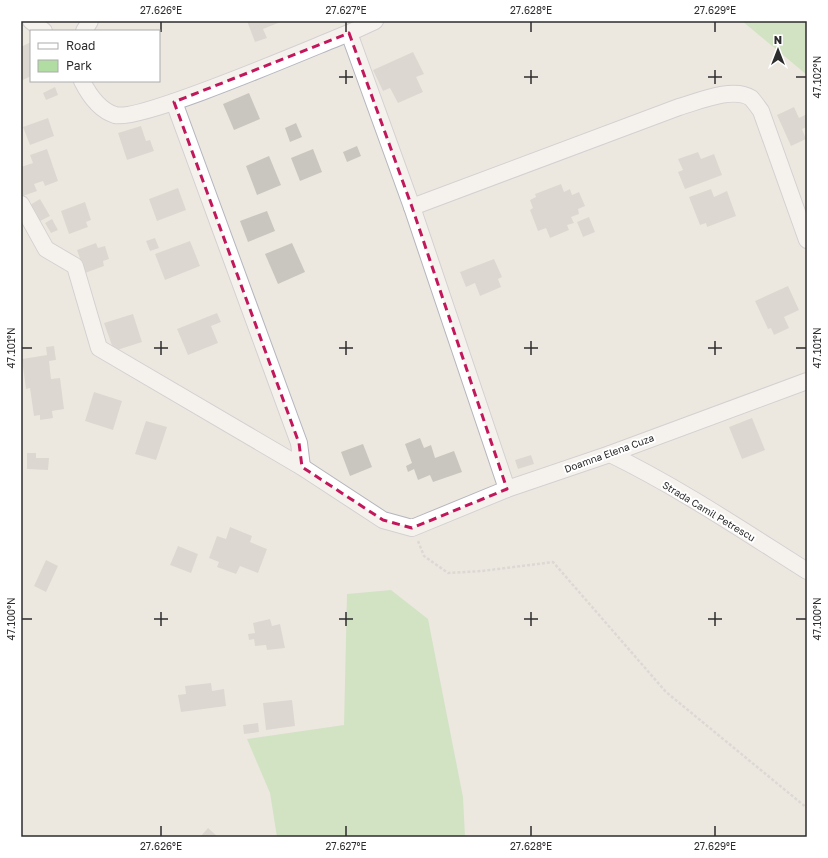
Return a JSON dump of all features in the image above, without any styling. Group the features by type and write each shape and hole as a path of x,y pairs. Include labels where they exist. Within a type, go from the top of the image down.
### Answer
{"street":[{"path":"31,21 43,30"},
{"path":"85,30 90,21"},
{"path":"83,82 89,94 104,110 116,115 132,115 174,102 349,33 375,21"},
{"path":"349,33 412,207 507,489"},
{"path":"412,207 679,107 723,94 741,95 750,98 761,110 807,240"},
{"path":"174,102 299,443 302,467"},
{"path":"21,204 46,249 75,266 99,348 302,467 383,520 412,528"},
{"name":"Doamna Elena Cuza","path":"412,528 507,489 610,454 807,381"},
{"name":"Strada Camil Petrescu","path":"610,454 633,465 695,501 807,571"}],"path":[{"path":"412,528 424,556 448,573 482,572 553,562 666,692 807,808"}],"highlighted area":[{"path":"349,33 412,207 507,489 412,528 383,520 302,467 299,443 174,102"}],"green space":[{"path":"742,21 807,21 807,75"},
{"path":"391,590 428,619 463,797 465,837 277,837 270,793 247,739 344,725 347,594"}],"building":[{"path":"247,21 283,21 263,29 267,38 255,42"},
{"path":"30,42 30,76 21,81 21,47"},
{"path":"413,52 424,74 416,77 423,92 398,103 390,88 383,91 373,70"},
{"path":"55,87 58,95 46,100 43,93"},
{"path":"249,93 260,119 234,130 223,104"},
{"path":"794,107 799,118 807,114 807,127 802,129 806,139 791,146 777,115"},
{"path":"48,118 54,136 30,145 23,127"},
{"path":"296,123 302,137 290,142 285,128"},
{"path":"141,126 146,141 150,140 154,151 127,160 118,133"},
{"path":"357,146 361,156 347,162 343,152"},
{"path":"47,149 58,181 45,186 43,181 34,184 37,191 23,196 21,190 21,167 33,163 30,155"},
{"path":"313,149 322,172 300,181 291,158"},
{"path":"698,152 701,159 714,154 722,175 685,189 678,172 683,170 678,159"},
{"path":"269,156 281,185 257,195 246,166"},
{"path":"561,184 564,192 570,189 572,195 579,192 585,206 578,209 579,214 571,217 574,223 567,225 569,230 550,238 546,228 538,231 530,210 533,208 530,200 536,197 535,194"},
{"path":"178,188 186,210 157,221 149,199"},
{"path":"711,189 714,197 727,191 736,216 707,227 706,223 700,225 689,197"},
{"path":"40,199 50,216 40,221 30,205"},
{"path":"85,202 91,220 86,222 88,227 69,234 61,211"},
{"path":"267,211 275,231 248,242 240,221"},
{"path":"589,217 595,232 583,237 577,222"},
{"path":"52,219 58,230 51,233 45,223"},
{"path":"155,238 159,248 150,251 146,241"},
{"path":"190,241 200,266 165,280 155,254"},
{"path":"96,243 98,248 105,246 109,259 103,261 104,266 85,273 77,250"},
{"path":"292,243 305,272 278,284 265,254"},
{"path":"494,259 502,277 498,279 501,287 480,296 475,283 466,287 460,272"},
{"path":"788,286 799,310 784,317 789,328 774,335 771,328 768,329 755,301"},
{"path":"217,313 221,322 211,326 218,343 188,355 177,329"},
{"path":"133,314 142,342 114,351 104,323"},
{"path":"54,346 56,360 49,361 51,379 60,378 64,409 52,411 53,418 40,420 40,415 34,416 30,388 26,389 22,359 47,355 46,347"},
{"path":"94,392 122,401 113,430 85,421"},
{"path":"752,418 765,450 742,459 729,427"},
{"path":"146,421 167,427 156,460 135,454"},
{"path":"420,438 424,448 431,445 435,458 454,451 462,472 433,482 430,475 418,480 414,469 408,472 406,466 412,463 405,444"},
{"path":"363,444 372,467 350,476 341,452"},
{"path":"27,453 36,453 36,458 49,458 48,470 27,469"},
{"path":"531,455 534,464 518,469 515,460"},
{"path":"230,527 252,536 250,542 267,549 258,573 240,566 236,574 217,567 219,562 209,558 217,536 226,539"},
{"path":"178,546 198,554 191,573 170,565"},
{"path":"46,560 58,566 46,592 34,586"},
{"path":"270,619 272,626 280,624 285,648 267,650 266,645 255,646 254,639 249,640 248,634 255,633 253,623"},
{"path":"211,683 212,691 224,689 226,706 181,712 178,695 186,694 185,686"},
{"path":"292,700 295,726 266,730 263,703"},
{"path":"258,723 259,732 244,734 243,725"},
{"path":"208,828 218,837 200,837"}]}
